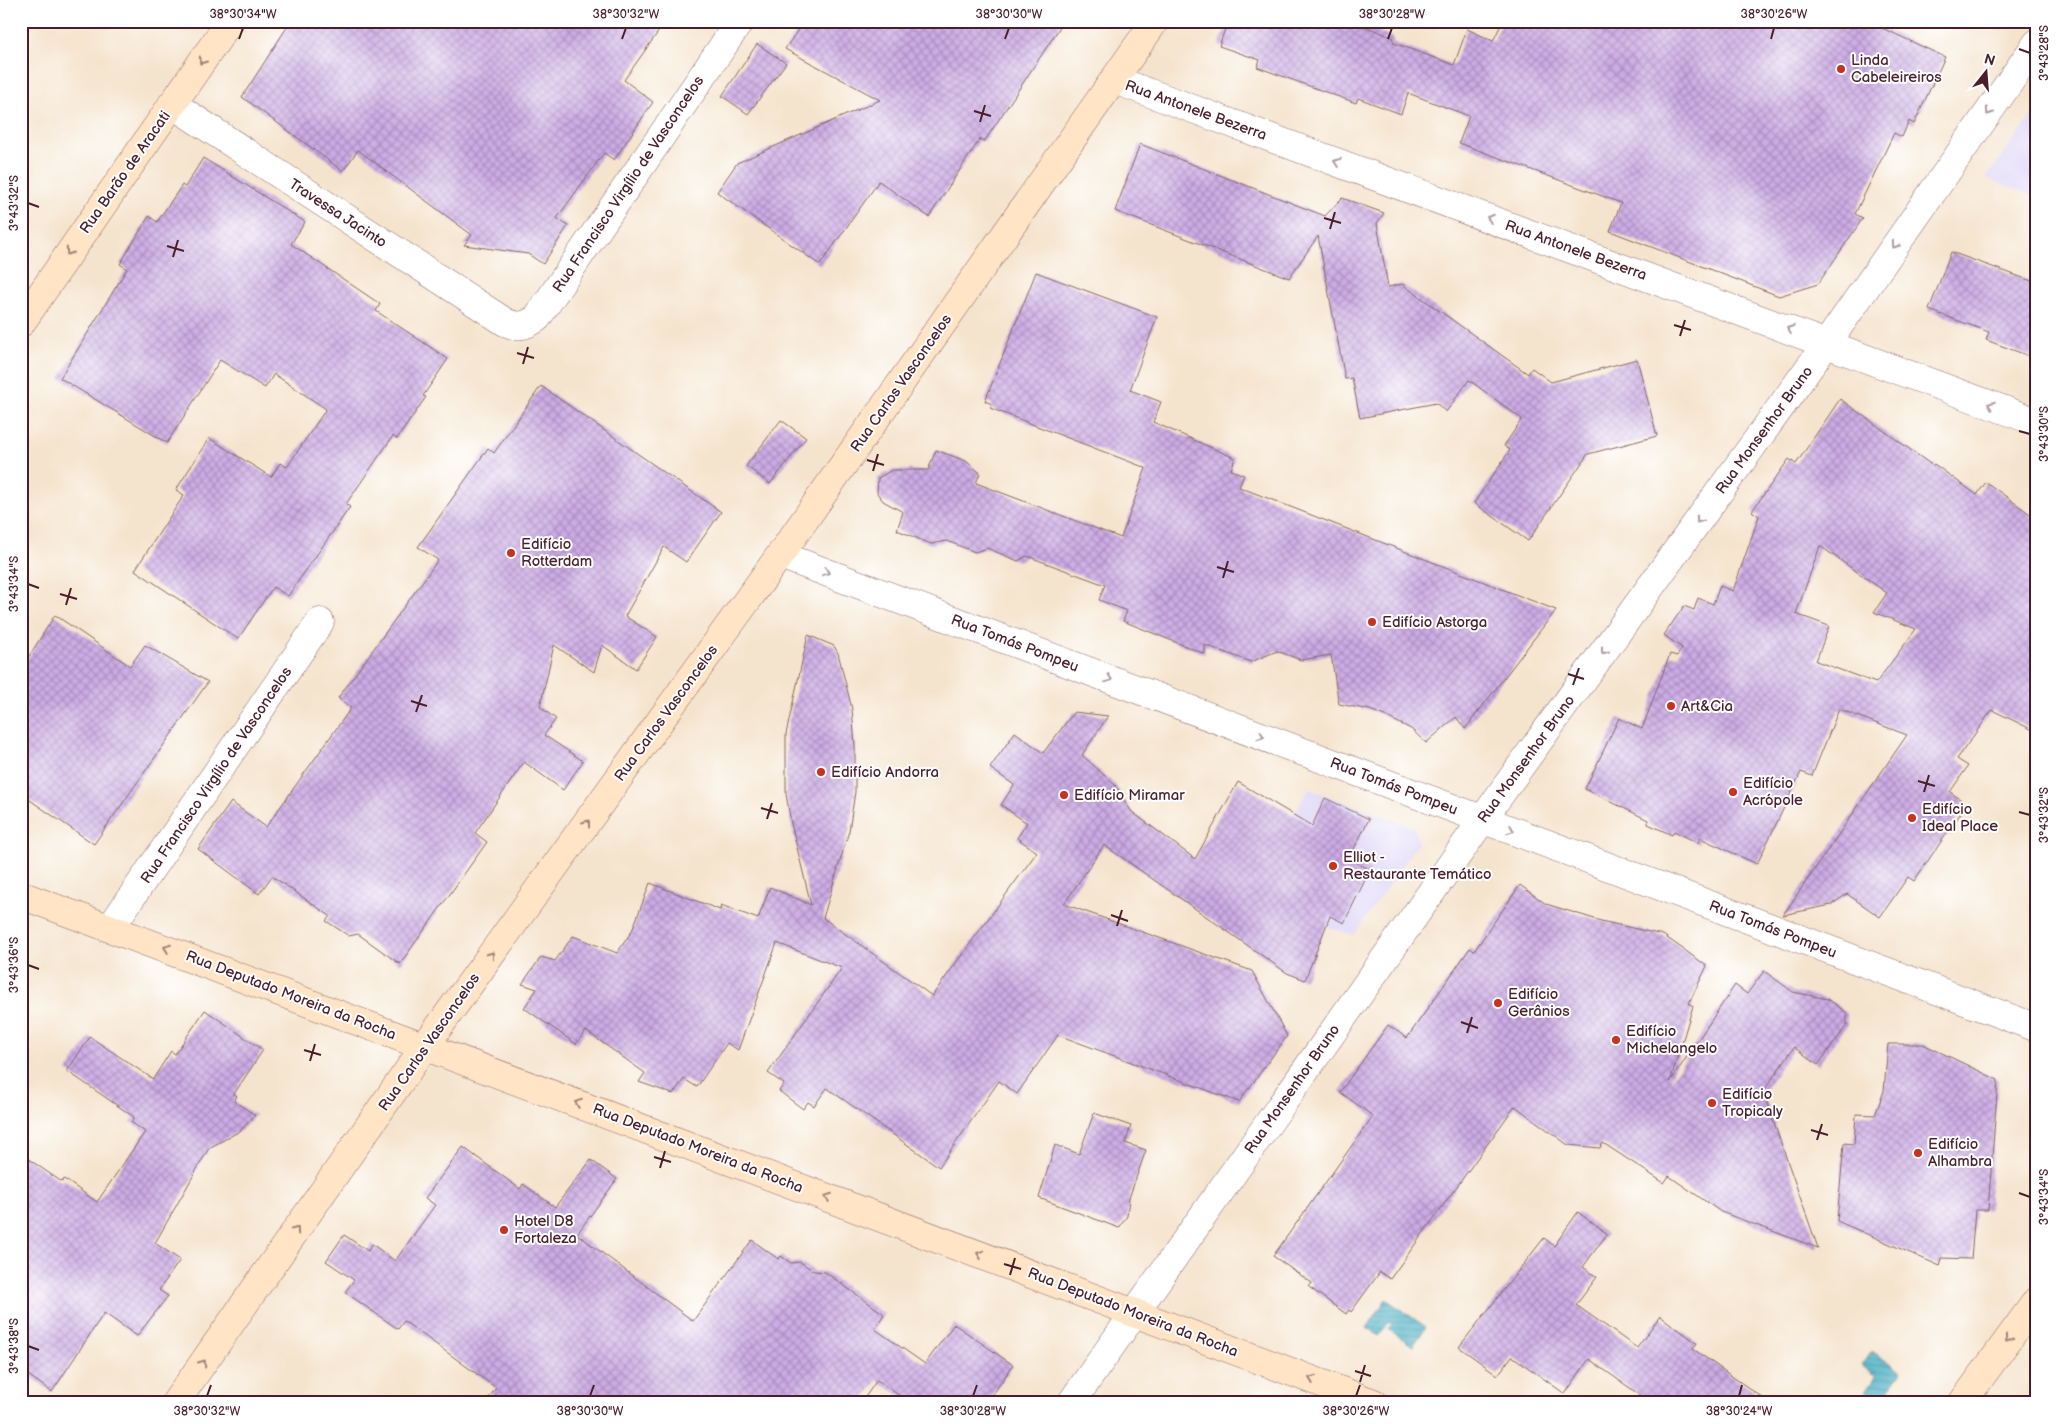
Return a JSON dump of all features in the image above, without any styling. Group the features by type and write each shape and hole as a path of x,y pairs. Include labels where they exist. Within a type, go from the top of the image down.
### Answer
{"street":[{"name":"Rua Barão de Aracati","path":"21,322 230,21"},
{"name":"Rua Francisco Virgílio de Vasconcelos","path":"505,322 515,326 527,325 537,318 740,21"},
{"name":"Rua Carlos Vasconcelos","path":"175,1403 425,1046 780,555 1155,21"},
{"name":"Rua Monsenhor Bruno","path":"1071,1403 1483,819 1827,343 2037,43"},
{"name":"Rua Antonele Bezerra","path":"1115,80 2037,422"},
{"name":"Travessa Jacinto","path":"172,104 505,322"},
{"name":"Rua Tomás Pompeu","path":"780,555 2037,1028"},
{"name":"Rua Francisco Virgílio de Vasconcelos","path":"111,927 320,622"},
{"name":"Rua Deputado Moreira da Rocha","path":"21,895 111,927 1374,1403"},
{"path":"1962,1403 2037,1300"}],"shaded area":[{"path":"2037,109 2037,197 1986,178"},
{"path":"1309,789 1415,828 1418,843 1354,935 1241,900"}],"water":[{"path":"1386,1299 1426,1327 1413,1346 1388,1329 1392,1324 1389,1322 1379,1336 1367,1328"},
{"path":"1872,1351 1902,1372 1881,1401 1866,1391 1876,1376 1862,1366"}],"building":[{"path":"291,21 666,21 624,80 653,102 614,160 604,153 557,218 568,226 543,264 528,254 464,245 472,235 358,150 343,171 242,97"},
{"path":"804,21 1064,21 984,142 980,139 929,217 879,181 820,265 717,192 737,163 880,100 785,49"},
{"path":"1228,21 1351,21 1392,37 1394,43 1454,65 1467,29 1493,41 1503,21 1867,21 1945,57 1914,124 1909,121 1902,137 1894,133 1855,214 1863,218 1818,284 1779,296 1610,231 1621,203 1459,143 1469,116 1408,93 1401,114 1358,98 1356,103 1257,67 1260,60 1219,46"},
{"path":"757,44 786,63 748,114 722,96"},
{"path":"1140,144 1325,216 1342,198 1384,213 1377,223 1388,287 1402,284 1528,374 1532,368 1551,382 1637,359 1657,436 1588,454 1528,541 1474,503 1510,450 1504,446 1522,419 1469,380 1446,412 1436,403 1360,418 1352,378 1345,379 1318,236 1289,278 1115,211"},
{"path":"203,158 305,222 291,244 380,304 376,311 448,359 423,396 426,397 397,439 393,436 346,504 350,507 288,596 273,587 238,639 135,570 184,495 176,490 209,438 271,477 280,463 287,467 326,409 274,374 265,388 220,360 167,443 60,378 127,269 120,264 149,216 157,222 182,185 185,187"},
{"path":"1951,252 2037,283 2037,359 1986,340 1989,332 1929,310"},
{"path":"1036,272 1157,317 1130,390 1161,402 1153,422 1235,458 1231,470 1244,475 1239,487 1556,610 1465,729 1456,717 1426,743 1411,729 1387,717 1370,710 1339,704 1331,655 1301,660 1277,651 1251,662 1205,645 1205,654 1123,621 1127,611 1099,600 1105,585 1027,556 1018,561 987,548 975,552 947,541 931,544 897,530 903,512 883,501 877,493 878,478 892,470 928,470 936,450 966,461 980,473 976,483 1121,538 1146,468 990,408 992,404 985,401"},
{"path":"541,386 721,512 686,562 664,547 625,616 657,637 636,669 602,645 594,672 554,645 540,707 556,719 544,735 583,761 563,790 524,762 475,833 487,842 400,964 358,934 349,936 326,921 330,916 272,876 259,894 198,849 231,802 266,827 351,708 338,698 438,560 418,547 488,448 494,453"},
{"path":"1840,399 1933,466 1934,464 1977,495 1986,482 2037,519 2037,732 1992,710 1957,759 1968,766 1950,792 1967,804 1914,881 1908,877 1880,917 1847,894 1831,905 1783,915 1907,735 1839,709 1812,776 1801,772 1757,864 1700,838 1698,843 1674,831 1672,835 1648,824 1648,820 1585,789 1619,718 1642,729 1670,654 1677,656 1682,648 1664,635 1684,606 1694,610 1698,598 1713,604 1720,586 1733,591 1759,516 1752,511 1789,459 1796,464","holes":["1820,546 1887,593 1874,612 1916,629 1876,683 1816,661 1829,626 1796,614"]},
{"path":"781,420 806,438 770,484 746,466"},
{"path":"55,615 130,666 145,645 208,682 94,844 21,794 21,669"},
{"path":"808,635 834,646 838,653 852,709 855,746 855,792 849,831 823,918 932,996 1037,852 1017,838 1027,823 1001,805 1014,785 990,768 1015,732 1043,753 1074,712 1108,716 1082,755 1116,786 1131,811 1195,859 1238,782 1312,826 1325,798 1369,819 1349,859 1370,870 1344,923 1330,916 1305,980 1287,973 1104,845 1064,904 1252,971 1287,1036 1239,1102 1058,1035 1017,1094 999,1081 939,1167 827,1088 814,1106 808,1102 803,1109 779,1091 784,1084 768,1073 842,968 777,943 738,1050 727,1043 697,1087 684,1079 673,1094 639,1082 645,1073 586,1031 576,1044 524,1008 537,989 522,984 541,957 555,961 573,936 617,953 632,931 650,883 720,910 721,905 758,919 770,887 811,905 786,794 786,734"},
{"path":"1520,885 1546,904 1601,921 1663,935 1707,966 1689,1003 1693,1006 1670,1082 1735,985 1747,994 1764,971 1793,992 1828,999 1847,1013 1847,1025 1818,1065 1794,1047 1763,1092 1818,1248 1721,1212 1669,1176 1664,1183 1603,1143 1600,1148 1568,1145 1515,1106 1390,1279 1380,1272 1351,1312 1349,1310 1346,1314 1309,1287 1312,1283 1273,1256 1373,1116 1340,1092 1388,1025 1407,1038 1470,948 1474,951"},
{"path":"205,1010 263,1050 234,1094 237,1096 234,1101 255,1115 240,1131 209,1148 155,1243 180,1260 159,1290 168,1296 137,1336 104,1313 52,1392 21,1370 21,1154 62,1182 64,1179 97,1202 145,1132 131,1122 134,1117 67,1071 90,1037 153,1079 171,1051 175,1054"},
{"name":"Edifício Alhambra","path":"1888,1044 1923,1044 1998,1080 1988,1210 1975,1210 1971,1259 1942,1258 1940,1266 1837,1221 1844,1143 1854,1144 1856,1114 1875,1115 1884,1091"},
{"path":"1094,1113 1131,1126 1125,1143 1146,1150 1129,1198 1127,1216 1119,1228 1039,1198 1055,1145 1079,1154"},
{"path":"463,1147 520,1189 523,1184 555,1207 591,1160 617,1179 577,1234 693,1321 752,1240 778,1259 781,1256 791,1263 800,1262 814,1271 825,1272 884,1314 875,1329 925,1364 954,1324 1013,1365 987,1403 910,1403 877,1380 861,1403 485,1403 496,1388 404,1321 398,1329 345,1292 354,1280 326,1261 344,1235 368,1251 372,1244 395,1261 435,1205 425,1198"},
{"path":"1578,1212 1607,1234 1583,1267 1597,1277 1576,1305 1637,1348 1660,1316 1697,1343 1693,1349 1770,1403 1651,1403 1589,1359 1565,1394 1512,1356 1498,1375 1459,1347 1544,1238 1554,1246"}],"place":[{"name":"Linda Cabeleireiros","path":"1841,69"},
{"name":"Edifício Rotterdam","path":"511,553"},
{"name":"Edifício Astorga","path":"1372,622"},
{"name":"Art&Cia","path":"1671,706"},
{"name":"Edifício Andorra","path":"821,772"},
{"name":"Edifício Acrópole","path":"1733,792"},
{"name":"Edifício Miramar","path":"1064,795"},
{"name":"Edifício Ideal Place","path":"1912,818"},
{"name":"Elliot - Restaurante Temático","path":"1333,866"},
{"name":"Edifício Gerânios","path":"1498,1003"},
{"name":"Edifício Michelangelo","path":"1616,1040"},
{"name":"Edifício Tropicaly","path":"1712,1103"},
{"name":"Edifício Alhambra","path":"1918,1153"},
{"name":"Hotel D8 Fortaleza","path":"504,1230"}]}
